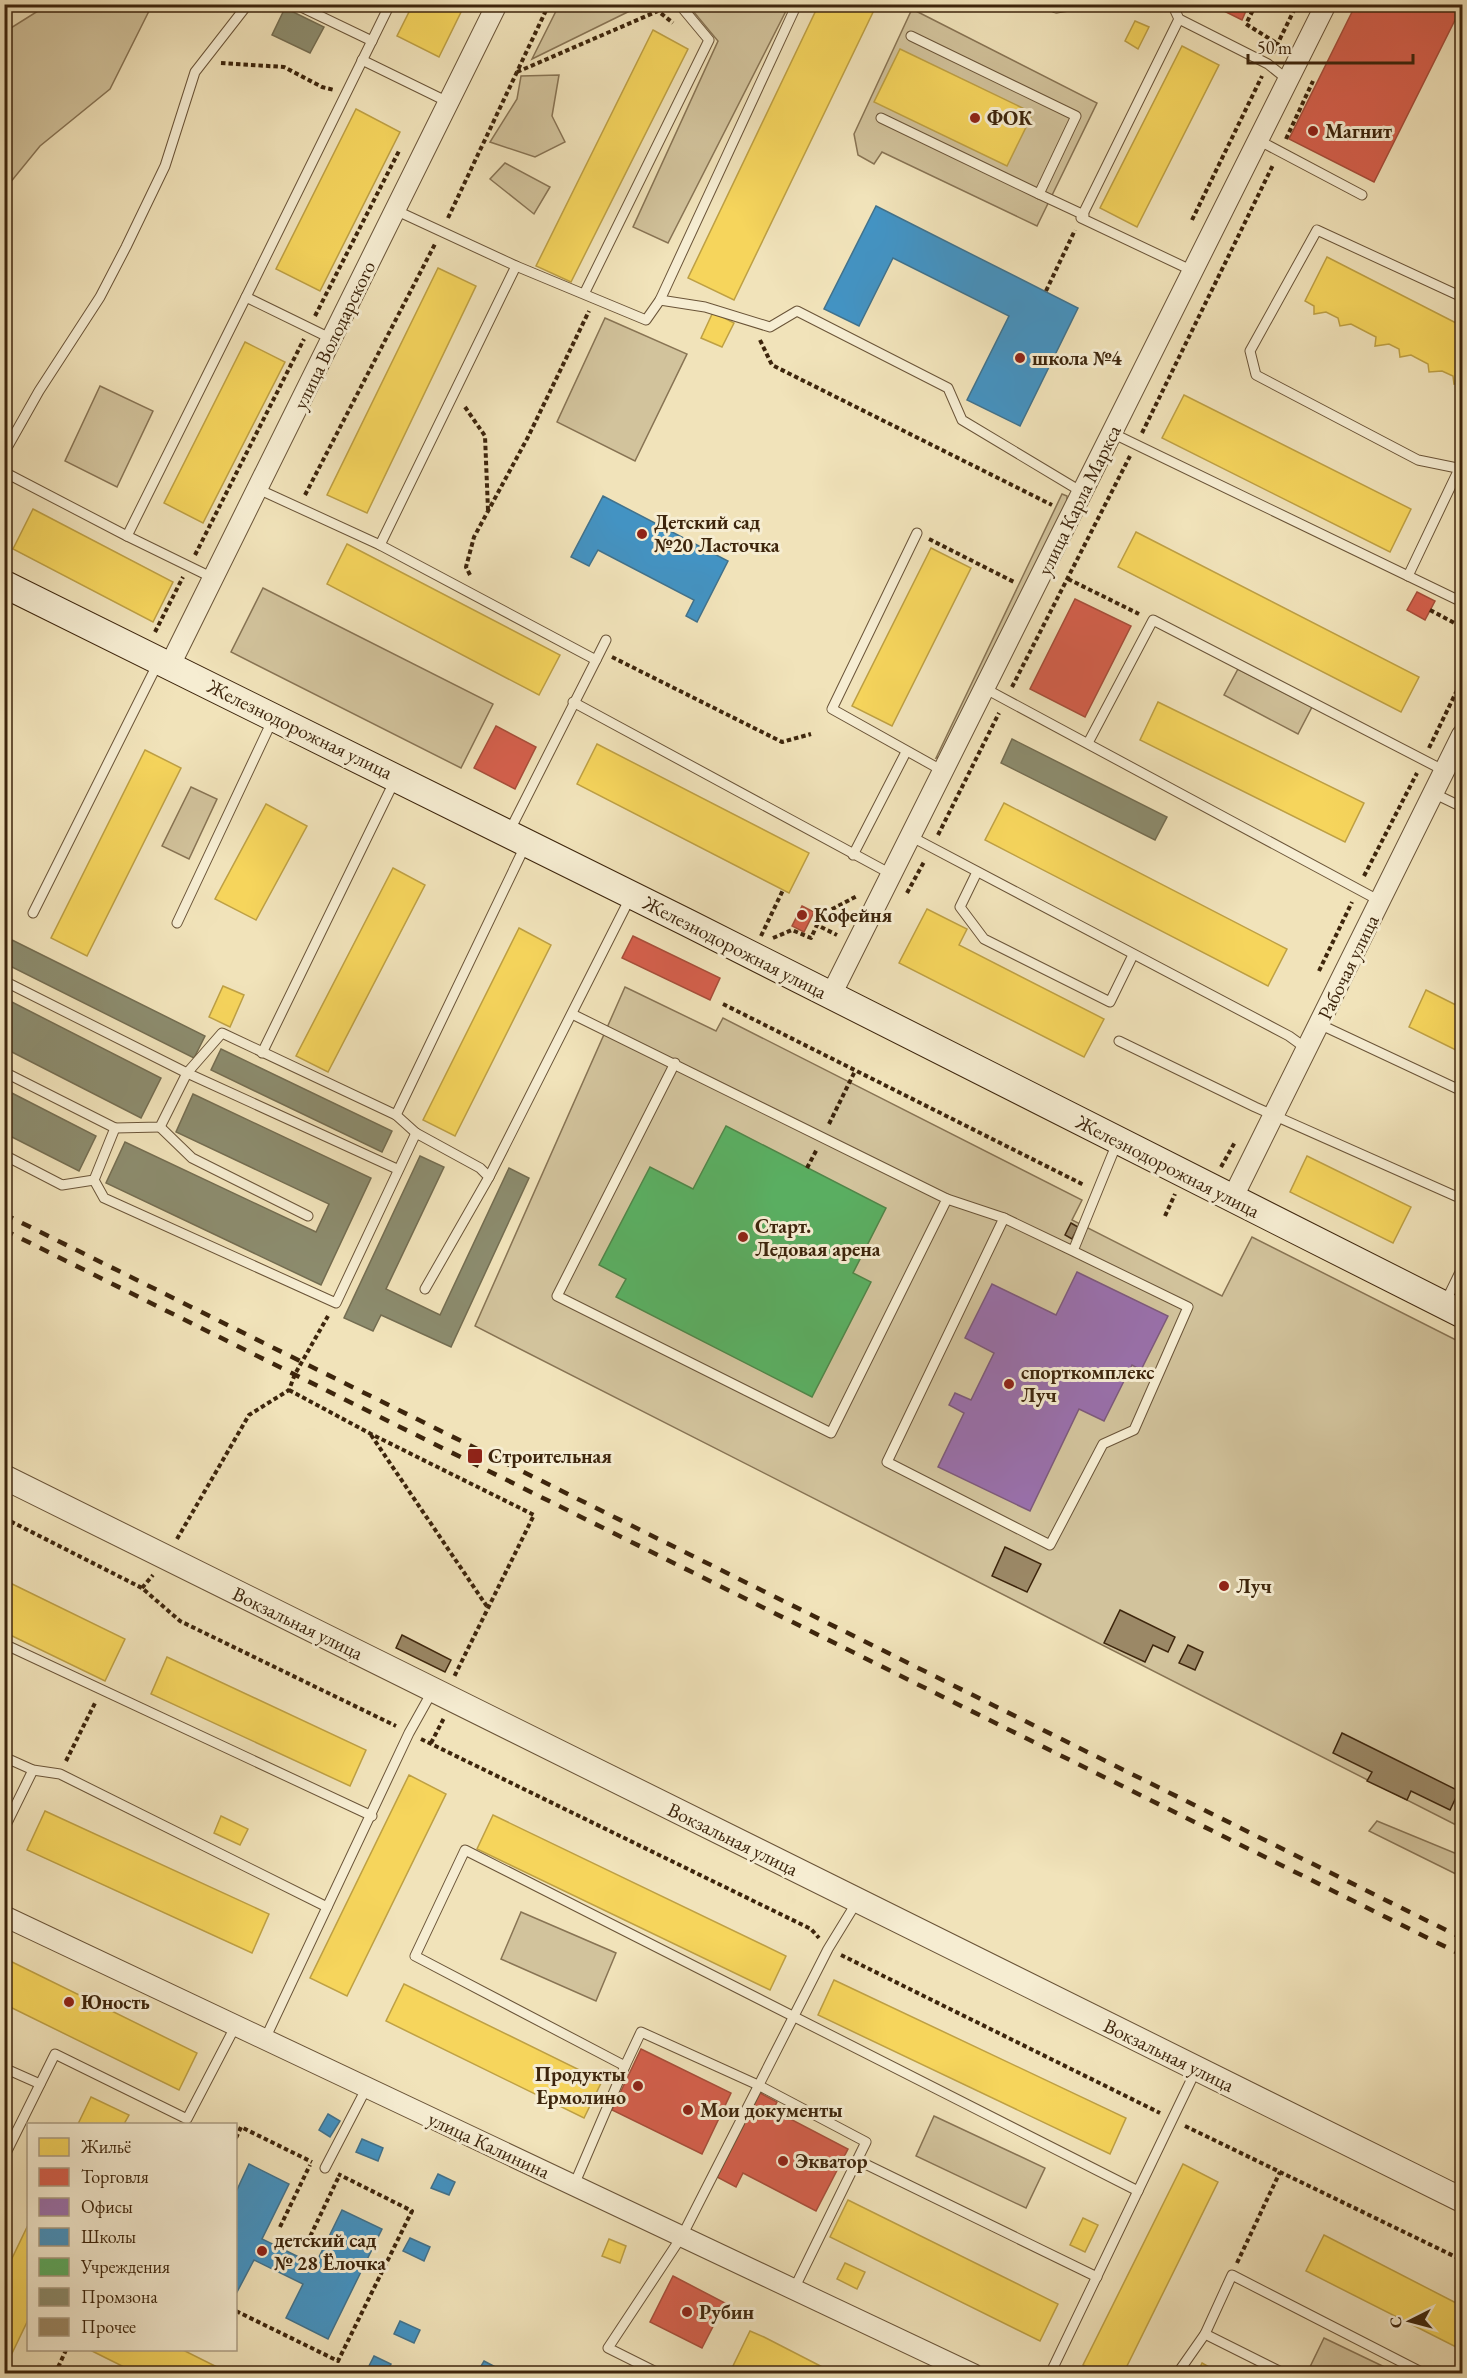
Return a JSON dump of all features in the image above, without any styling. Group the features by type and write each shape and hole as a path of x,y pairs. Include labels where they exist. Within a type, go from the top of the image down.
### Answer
{"main road":[{"name":"Железнодорожная улица","path":"4,584 632,895 1453,1309"}],"street":[{"name":"улица Володарского","path":"165,663 213,579 496,4"},
{"name":"улица Карла Маркса","path":"831,995 1326,4"},
{"name":"Рабочая улица","path":"1232,1199 1462,735"},
{"name":"Вокзальная улица","path":"4,1477 1462,2200"},
{"name":"улица Калинина","path":"4,1916 974,2373"}],"lane":[{"path":"4,453 39,391 106,287 165,166 195,72 248,4"},
{"path":"295,4 372,41"},
{"path":"127,536 390,4"},
{"path":"585,292 709,39 680,4"},
{"path":"395,210 516,266 585,292 646,320 660,300 797,4"},
{"path":"1046,4 1056,8 1083,4"},
{"path":"1172,4 1179,19 1268,64 1288,80"},
{"path":"1082,217 1179,19"},
{"path":"911,36 1076,116 1039,194"},
{"path":"362,60 448,102"},
{"path":"881,118 1193,271"},
{"path":"1258,140 1362,195"},
{"path":"1408,576 1461,469 1418,460 1256,375 1250,351 1317,230 1462,297"},
{"path":"380,545 516,266"},
{"path":"246,297 332,339"},
{"path":"660,300 705,307 770,327 797,311 948,388 962,420 1082,492"},
{"path":"1112,433 1462,602"},
{"path":"4,472 213,579"},
{"path":"258,489 380,545 478,597 598,656"},
{"path":"917,533 832,709 943,771"},
{"path":"1088,743 1153,621 1445,771"},
{"path":"396,1115 517,838 573,702 606,640"},
{"path":"33,913 165,663"},
{"path":"984,688 1380,901"},
{"path":"573,702 891,874"},
{"path":"177,923 274,717"},
{"path":"853,855 906,752"},
{"path":"262,1053 397,778"},
{"path":"1433,793 1462,807"},
{"path":"910,836 1289,1036 1307,1049"},
{"path":"977,872 960,907 984,939 1110,1002 1133,955"},
{"path":"425,1289 489,1176 632,895"},
{"path":"4,981 188,1073 397,1169"},
{"path":"572,1014 947,1199 1004,1218 1188,1307 1134,1430 1103,1444 1050,1545 887,1462 1004,1218"},
{"path":"1319,1024 1462,1090"},
{"path":"160,1127 188,1073 222,1033 396,1115 416,1133 480,1168 489,1176"},
{"path":"1119,1041 1255,1107 1462,1199"},
{"path":"675,1063 557,1296 831,1433 947,1199"},
{"path":"4,1072 115,1128 160,1127 192,1158 308,1216"},
{"path":"94,1180 115,1128"},
{"path":"94,1180 104,1198 336,1303 397,1169 416,1133"},
{"path":"1073,1251 1118,1141"},
{"path":"4,1155 62,1185 94,1180"},
{"path":"1453,1309 1462,1268"},
{"path":"4,1644 372,1816"},
{"path":"266,2040 409,1733 443,1695"},
{"path":"4,1757 33,1770 60,1774 327,1907"},
{"path":"4,1829 33,1770"},
{"path":"625,2066 415,1956 465,1850 1138,2191"},
{"path":"660,2373 608,2348 682,2236 758,2085 795,2018 828,1948 858,1900"},
{"path":"4,2157 56,2054 187,2119 236,2025"},
{"path":"574,2185 641,2032 758,2085 866,2142 794,2289"},
{"path":"4,2068 40,2084"},
{"path":"1050,2373 1196,2068"},
{"path":"326,2168 367,2087"},
{"path":"857,2160 1096,2277"},
{"path":"1178,2373 1205,2334 1232,2275 1425,2373"},
{"path":"1205,2334 1284,2373"}],"path":[{"path":"298,508 442,230 549,4"},
{"path":"1256,4 1246,24 1278,44"},
{"path":"1172,262 1297,6 1288,4"},
{"path":"516,73 658,11 704,48"},
{"path":"202,62 284,67 322,87 346,93"},
{"path":"1046,291 1082,217"},
{"path":"478,597 466,567 474,537 595,297"},
{"path":"750,321 772,365 1052,505"},
{"path":"455,392 485,436 488,511"},
{"path":"1048,515 1063,482"},
{"path":"917,533 1016,584"},
{"path":"1011,594 1021,574"},
{"path":"1068,579 1153,621"},
{"path":"1430,610 1462,627"},
{"path":"598,656 782,742 811,734"},
{"path":"1319,973 1462,680"},
{"path":"852,906 873,866"},
{"path":"760,939 783,890"},
{"path":"750,934 766,942 792,930 811,938 823,914 857,896"},
{"path":"817,925 837,935"},
{"path":"833,943 842,925"},
{"path":"723,1004 1085,1185"},
{"path":"807,1168 855,1071"},
{"path":"1221,1167 1255,1107"},
{"path":"142,1588 166,1558 249,1415 289,1390 295,1374 336,1303"},
{"path":"289,1390 371,1434 534,1515 452,1681 459,1684 443,1695 431,1743"},
{"path":"371,1434 488,1608"},
{"path":"4,1518 142,1588 180,1620 811,1929 828,1948 1462,2260"},
{"path":"60,1774 102,1689"},
{"path":"237,2136 241,2127 412,2211 338,2361 237,2311"},
{"path":"280,2227 311,2162"},
{"path":"1232,2275 1280,2172"},
{"path":"307,2243 340,2175"},
{"path":"55,2373 65,2351"}],"shaded area":[{"path":"49,4 152,5 110,89 40,146 5,189 6,31"},
{"path":"559,4 642,5 532,59"},
{"path":"688,5 789,5 668,243 633,227 718,41"},
{"name":"ФОК","path":"912,9 1097,103 1037,226 882,152 874,164 858,155 854,134"},
{"path":"559,75 552,116 565,142 535,157 490,142 517,99 521,76"},
{"path":"505,163 550,187 534,214 490,179"},
{"path":"605,318 687,354 635,461 557,422"},
{"path":"100,386 153,411 117,487 65,461"},
{"path":"1062,494 1067,496 1067,503 943,756 936,758"},
{"path":"263,588 493,704 461,768 231,652"},
{"path":"1238,669 1312,707 1298,734 1224,695"},
{"path":"191,787 217,799 189,859 162,846"},
{"name":"Луч","path":"625,987 716,1031 723,1018 1082,1200 1072,1220 1222,1296 1252,1237 1462,1343 1462,1828 475,1326"},
{"path":"1377,1821 1462,1856 1462,1877 1369,1831"},
{"path":"521,1912 616,1953 596,2001 501,1959"},
{"path":"934,2116 1045,2168 1026,2208 916,2156"},
{"path":"1324,2338 1397,2373 1317,2373 1309,2369"}],"building: Жильё":[{"path":"413,4 465,4 439,57 397,36"},
{"path":"819,4 877,4 734,300 688,278"},
{"path":"1135,21 1149,27 1138,49 1125,41"},
{"path":"653,30 688,49 571,282 536,266"},
{"path":"1182,46 1219,65 1137,227 1100,208"},
{"path":"900,49 1033,113 1007,166 874,102"},
{"path":"356,109 400,132 320,291 276,269"},
{"path":"1327,257 1462,326 1462,382 1454,384 1453,376 1442,371 1429,372 1428,364 1411,355 1400,357 1399,349 1389,344 1375,346 1376,337 1351,324 1340,326 1338,318 1326,312 1314,314 1314,306 1305,301"},
{"path":"438,268 476,286 367,513 327,495"},
{"path":"713,312 734,323 722,347 701,338"},
{"path":"245,342 285,362 203,523 164,503"},
{"path":"1184,395 1411,509 1390,552 1162,438"},
{"path":"33,509 173,582 153,622 13,549"},
{"path":"1136,532 1419,677 1401,712 1118,567"},
{"path":"347,544 560,655 539,695 327,584"},
{"path":"931,548 971,568 892,726 852,706"},
{"path":"1158,702 1364,803 1345,842 1140,740"},
{"path":"597,744 809,853 789,893 577,784"},
{"path":"145,750 181,768 87,956 51,938"},
{"path":"1004,803 1287,949 1268,986 985,840"},
{"path":"266,804 307,826 256,920 215,899"},
{"path":"393,868 425,885 328,1072 296,1056"},
{"path":"927,909 967,929 959,945 1104,1019 1084,1057 899,963"},
{"path":"519,928 551,945 455,1136 423,1120"},
{"path":"223,986 244,995 230,1027 209,1017"},
{"path":"1426,990 1462,1008 1462,1053 1409,1027"},
{"path":"1307,1156 1411,1207 1393,1243 1290,1192"},
{"path":"4,1580 125,1639 105,1681 4,1632"},
{"path":"167,1657 366,1750 350,1786 151,1694"},
{"path":"409,1775 446,1794 347,1996 310,1978"},
{"path":"45,1811 269,1914 252,1953 27,1850"},
{"path":"493,1815 786,1956 770,1990 477,1849"},
{"path":"221,1816 248,1829 240,1845 214,1833"},
{"path":"4,1958 197,2053 179,2090 4,2004"},
{"path":"834,1980 1126,2118 1110,2154 818,2015"},
{"path":"404,1984 602,2081 584,2118 386,2021"},
{"path":"91,2097 129,2115 125,2123 78,2123"},
{"path":"1183,2164 1218,2182 1123,2374 1100,2374 1083,2365"},
{"path":"848,2200 1058,2304 1040,2341 830,2237"},
{"path":"1083,2218 1098,2225 1085,2252 1070,2245"},
{"path":"27,2227 27,2322 4,2370 4,2275"},
{"path":"1324,2235 1462,2306 1462,2350 1306,2271"},
{"path":"609,2239 626,2246 620,2263 602,2256"},
{"path":"845,2263 865,2272 857,2289 837,2279"},
{"path":"750,2331 836,2374 743,2374 732,2368"},
{"path":"92,2351 185,2351 231,2374 138,2374"},
{"path":"1202,2363 1221,2374 1197,2374"}],"building: Торговля":[{"path":"1210,4 1249,4 1242,20"},
{"path":"1356,4 1443,4 1459,12 1374,182 1289,139"},
{"path":"1417,592 1435,601 1425,620 1407,610"},
{"path":"1075,599 1131,626 1085,717 1030,689"},
{"path":"496,726 536,747 515,789 474,768"},
{"path":"802,906 814,912 804,932 792,926"},
{"path":"633,936 720,978 710,1000 622,958"},
{"path":"641,2049 731,2093 702,2154 612,2110"},
{"name":"Экватор","path":"760,2093 777,2102 773,2110 848,2149 816,2211 743,2173 736,2187 717,2177"},
{"name":"Рубин","path":"673,2276 725,2303 702,2348 650,2322"}],"building: Офисы":[{"path":"1077,1272 1168,1316 1141,1370 1132,1365 1104,1421 1079,1409 1030,1511 938,1467 964,1413 949,1405 955,1393 971,1400 994,1353 965,1338 992,1284 1056,1315"}],"building: Школы":[{"path":"876,206 1078,308 1020,426 967,400 1009,316 893,258 859,326 824,309"},
{"path":"603,496 728,561 697,622 686,616 694,600 598,550 589,566 571,557"},
{"path":"328,2114 340,2121 330,2137 319,2130"},
{"path":"362,2139 383,2148 378,2161 356,2152"},
{"name":"детский сад № 28 Ёлочка","path":"249,2164 289,2184 262,2239 315,2265 342,2210 382,2229 328,2339 286,2318 303,2284 254,2260 237,2292 237,2190"},
{"path":"438,2174 455,2182 449,2195 431,2188"},
{"path":"410,2238 430,2247 424,2261 403,2251"},
{"path":"400,2321 420,2330 414,2343 394,2334"},
{"path":"374,2356 391,2364 386,2374 365,2374"},
{"path":"484,2361 501,2370 500,2374 477,2373"}],"building: Учреждения":[{"name":"Старт. Ледовая арена","path":"726,1126 886,1208 853,1273 871,1282 812,1397 616,1297 626,1279 599,1265 650,1167 693,1189"}],"building: Промзона":[{"path":"285,8 324,27 310,53 272,35"},
{"path":"1012,739 1167,817 1155,840 1001,763"},
{"path":"4,936 205,1036 194,1058 4,963"},
{"path":"4,998 161,1078 141,1118 4,1048"},
{"path":"221,1049 392,1131 382,1152 211,1070"},
{"path":"4,1089 96,1136 79,1171 4,1133"},
{"path":"193,1094 371,1178 321,1285 106,1183 125,1142 316,1232 329,1204 176,1132"},
{"path":"420,1156 444,1167 386,1289 440,1315 509,1168 529,1178 451,1347 381,1315 373,1331 344,1318"}],"building: Прочее":[{"path":"1071,1223 1078,1227 1072,1239 1065,1235"},
{"path":"1005,1547 1041,1564 1027,1592 992,1576"},
{"path":"1120,1610 1175,1637 1168,1652 1153,1645 1145,1662 1104,1643"},
{"path":"402,1635 451,1660 445,1672 396,1648"},
{"path":"1188,1645 1203,1652 1195,1670 1179,1663"},
{"path":"1342,1733 1459,1791 1450,1810 1411,1791 1407,1800 1367,1781 1372,1772 1333,1753"}],"railway":[{"path":"4,1214 1462,1938"},
{"path":"4,1230 1462,1955"}],"place":[{"name":"ФОК","path":"975,118"},
{"name":"Магнит","path":"1313,131"},
{"name":"школа №4","path":"1020,358"},
{"name":"Детский сад №20 Ласточка","path":"642,534"},
{"name":"Кофейня","path":"802,915"},
{"name":"Старт. Ледовая арена","path":"743,1237"},
{"name":"спорткомплекс Луч","path":"1009,1384"},
{"name":"Строительная","path":"475,1456"},
{"name":"Луч","path":"1224,1586"},
{"name":"Юность","path":"69,2002"},
{"name":"Продукты Ермолино","path":"638,2086"},
{"name":"Мои документы","path":"688,2110"},
{"name":"Экватор","path":"783,2161"},
{"name":"детский сад № 28 Ёлочка","path":"262,2251"},
{"name":"Рубин","path":"687,2312"}]}
